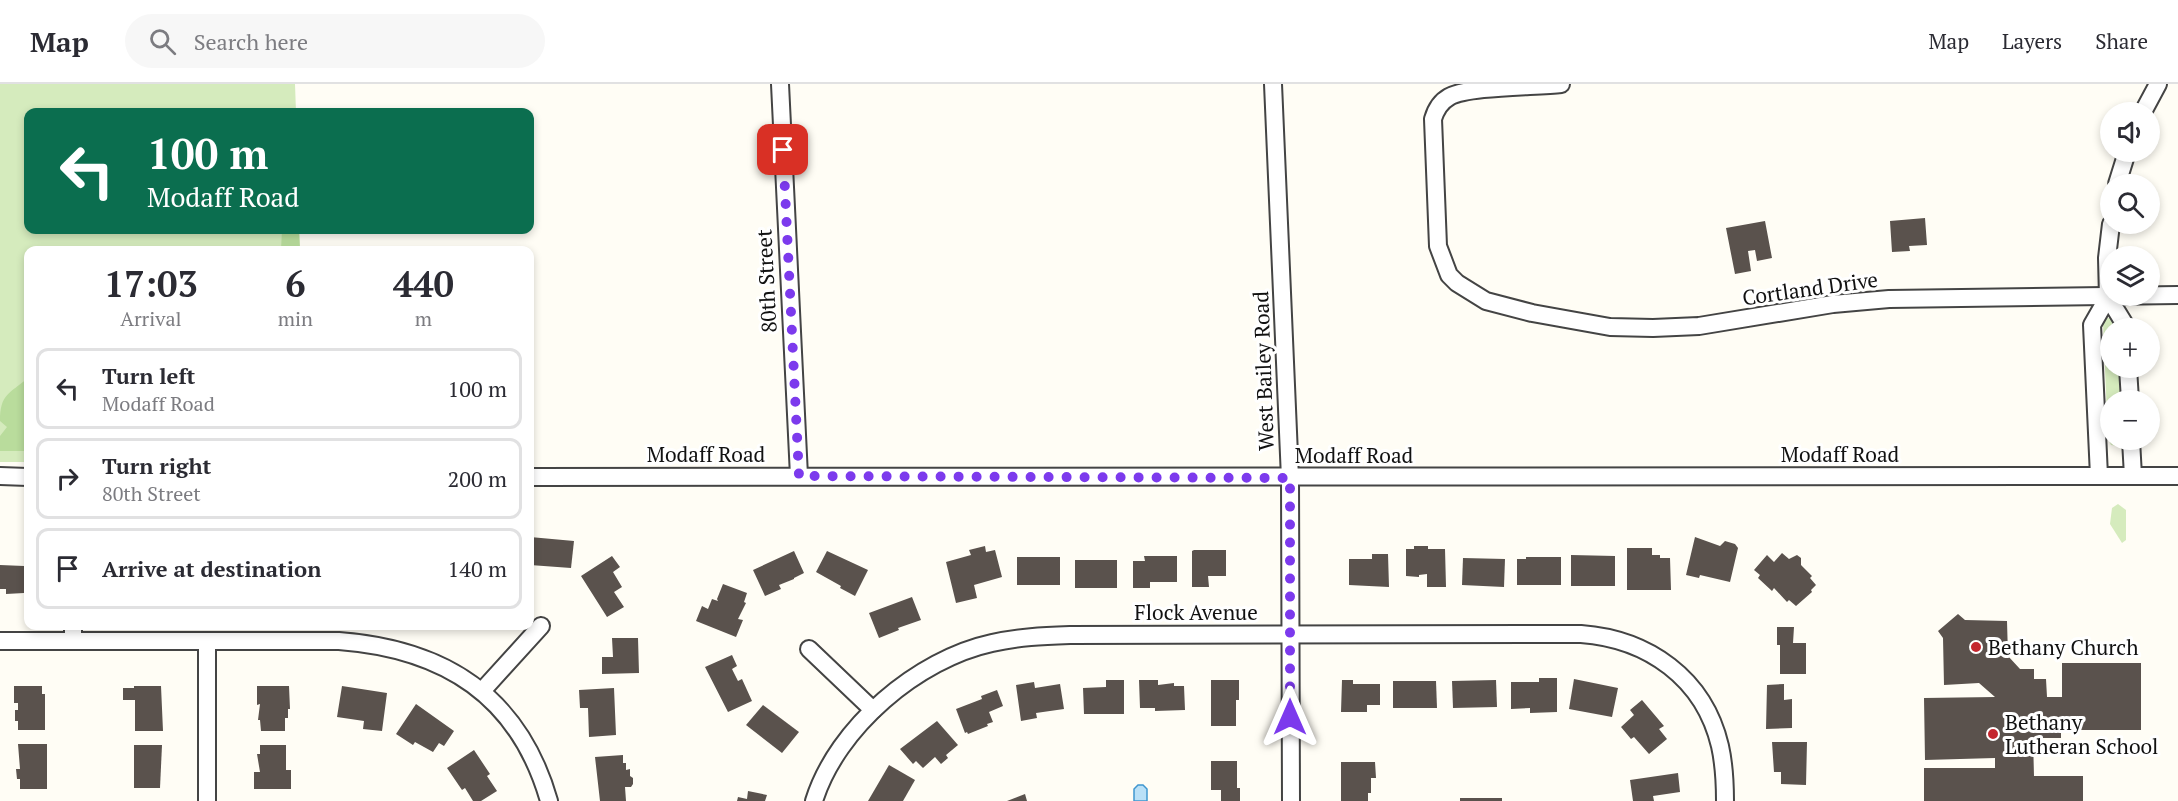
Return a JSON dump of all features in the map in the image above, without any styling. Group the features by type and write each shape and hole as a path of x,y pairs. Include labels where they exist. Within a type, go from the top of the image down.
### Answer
{"street":[{"name":"80th Street","path":"780,84 799,476"},
{"name":"West Bailey Road","path":"1273,84 1290,478 1291,801"},
{"name":"Cortland Drive","path":"1561,84 1466,91 1451,96 1436,109 1433,119 1438,246 1444,267 1457,283 1486,301 1532,313 1600,326 1653,328 1700,326 1833,304 1889,299 2100,297"},
{"path":"2148,102 2158,84"},
{"name":"Cortland Drive","path":"2160,296 2178,295"},
{"path":"2099,476 2092,325 2103,306"},
{"path":"2132,450 2133,476"},
{"path":"0,476 24,477"},
{"name":"Modaff Road","path":"534,477 2178,476"},
{"path":"482,691 541,626"},
{"path":"0,641 73,633 207,641 339,641 387,646 460,675 482,691 512,724 533,758 549,801"},
{"name":"Flock Avenue","path":"814,801 831,765 846,742 873,710 914,677 955,655 990,643 1027,637 1070,635 1581,634 1620,640 1644,649 1678,673 1694,690 1702,702 1720,745 1725,801"},
{"path":"207,641 207,801"},
{"path":"809,649 873,710"}],"green space":[{"path":"0,84 295,84 296,108 24,108 24,234 299,234 300,246 24,246 24,462 0,462"},
{"path":"282,234 299,234 300,246 281,246"},
{"path":"2105,378 2122,378 2122,390 2106,390"},
{"path":"24,381 24,451 0,451 0,436 7,427 0,421 0,412 4,400"},
{"path":"2118,504 2126,510 2126,540 2122,543 2110,524 2112,508"}],"water":[{"path":"1138,785 1143,785 1147,789 1147,801 1134,801 1134,789"}],"building":[{"path":"1925,218 1927,245 1909,246 1910,251 1892,252 1890,221"},
{"path":"1765,221 1772,258 1757,261 1755,250 1748,251 1751,271 1735,274 1726,228"},
{"path":"534,537 574,541 571,568 534,565"},
{"path":"1695,537 1720,546 1725,541 1735,544 1738,548 1730,582 1700,575 1699,578 1686,575"},
{"path":"985,546 986,552 995,550 1002,577 974,585 977,598 956,603 946,562 971,555 969,550"},
{"path":"1414,546 1445,549 1446,587 1427,587 1427,574 1419,575 1419,577 1406,576 1406,549 1414,549"},
{"path":"1627,548 1652,548 1652,555 1670,558 1671,590 1627,590"},
{"path":"1226,550 1226,576 1208,576 1209,587 1192,587 1192,551"},
{"path":"794,551 804,573 779,585 781,589 765,596 753,570"},
{"path":"827,551 868,570 855,596 816,572"},
{"path":"1782,553 1789,559 1797,555 1801,558 1801,565 1812,576 1810,578 1816,585 1811,590 1812,592 1796,606 1789,600 1787,602 1774,588 1772,591 1758,578 1760,575 1754,570 1767,555 1774,562"},
{"path":"1372,554 1388,554 1389,587 1349,585 1349,559 1372,559"},
{"path":"1571,555 1615,556 1615,586 1571,586"},
{"path":"612,556 620,567 613,572 622,587 614,592 624,607 607,617 581,576"},
{"path":"1144,556 1177,556 1177,582 1150,582 1150,588 1133,588 1133,561 1145,561"},
{"path":"1017,557 1060,557 1060,585 1017,585"},
{"path":"1526,557 1561,557 1561,585 1517,585 1517,559 1526,559"},
{"path":"1463,558 1505,559 1504,587 1462,585"},
{"path":"1075,560 1117,560 1117,588 1075,588"},
{"path":"0,565 24,566 24,593 6,594 6,589 0,589"},
{"path":"723,584 747,593 744,602 746,603 738,619 743,620 736,637 696,621 702,606 708,609 712,599 718,601"},
{"path":"912,597 921,620 879,638 869,613"},
{"name":"Bethany Lutheran School","path":"1958,614 1965,620 2007,621 2008,656 2020,669 2034,669 2034,679 2046,679 2047,697 2062,697 2062,663 2141,663 2141,730 2061,730 2061,738 2033,738 2034,776 2083,776 2083,801 1924,801 1924,768 1995,768 1995,758 1925,760 1924,698 1995,697 1979,683 1944,685 1943,638 1938,631"},
{"path":"1777,627 1794,627 1793,643 1806,643 1806,674 1780,674 1780,645 1777,645"},
{"path":"612,638 638,638 639,673 602,674 602,657 613,657"},
{"path":"732,655 737,666 732,669 738,681 742,679 752,701 728,712 705,667"},
{"path":"1539,678 1557,678 1557,712 1530,713 1530,708 1511,709 1511,682 1539,682"},
{"path":"1574,679 1618,688 1612,717 1569,709"},
{"path":"1106,680 1124,680 1124,714 1084,714 1083,688 1106,687"},
{"path":"1139,680 1158,680 1158,685 1174,683 1174,686 1184,686 1185,710 1155,711 1155,708 1140,708"},
{"path":"1211,680 1239,680 1236,726 1211,726"},
{"path":"1342,680 1353,680 1353,684 1380,684 1380,705 1367,705 1367,712 1341,712"},
{"path":"1496,680 1497,707 1453,708 1452,681"},
{"path":"1393,681 1436,681 1437,708 1393,708"},
{"path":"1034,682 1035,688 1060,684 1064,709 1036,713 1037,718 1021,721 1016,685"},
{"path":"1784,684 1784,700 1792,699 1792,728 1766,729 1767,685"},
{"path":"14,686 42,686 42,694 45,694 45,730 18,730 15,710 18,710 18,703 14,703"},
{"path":"134,686 161,686 163,731 135,731 135,700 123,700 123,688 134,688"},
{"path":"257,686 289,686 290,709 288,709 288,718 285,718 285,731 261,731 260,720 258,720 260,704 257,705"},
{"path":"342,686 387,693 382,731 363,729 364,721 337,717"},
{"path":"614,688 616,735 589,737 588,708 580,708 579,690"},
{"path":"997,690 1003,706 989,712 993,722 968,734 965,733 956,709 982,699 981,696"},
{"path":"1642,700 1664,726 1659,729 1667,739 1649,754 1634,737 1631,739 1621,727 1634,715 1630,710"},
{"path":"416,704 454,731 444,746 439,743 433,752 415,742 413,745 396,734"},
{"path":"763,705 799,732 782,753 746,725"},
{"path":"937,721 958,745 946,755 948,758 941,764 935,757 923,768 916,761 913,764 900,749"},
{"path":"1772,742 1807,742 1806,785 1781,784 1781,772 1774,772"},
{"path":"18,744 47,744 47,789 20,789 20,779 17,779 16,769 20,769"},
{"path":"134,745 162,745 160,788 134,788"},
{"path":"260,745 286,745 286,770 291,770 291,789 254,789 254,772 260,772 257,754 260,754"},
{"path":"474,750 490,774 487,776 497,791 481,801 473,801 465,788 462,790 447,768"},
{"path":"623,755 626,770 630,769 630,776 633,778 631,787 625,787 626,801 600,801 595,757"},
{"path":"1211,761 1237,761 1237,788 1240,788 1240,801 1221,801 1221,790 1211,790"},
{"path":"1341,762 1375,762 1376,778 1371,778 1371,793 1368,793 1368,801 1341,801"},
{"path":"889,765 915,780 903,801 868,801"},
{"path":"1678,773 1680,792 1653,796 1654,801 1633,801 1630,780"},
{"path":"748,791 767,795 765,801 737,801 738,797 747,799"},
{"path":"1025,794 1027,801 1007,801"},
{"path":"1460,798 1502,798 1502,801 1460,801"}],"place":[{"name":"Bethany Church","path":"1976,647"},
{"name":"Bethany Lutheran School","path":"1993,734"}],"route":[{"path":"783,150 799,476 1290,478 1290,717"}]}
